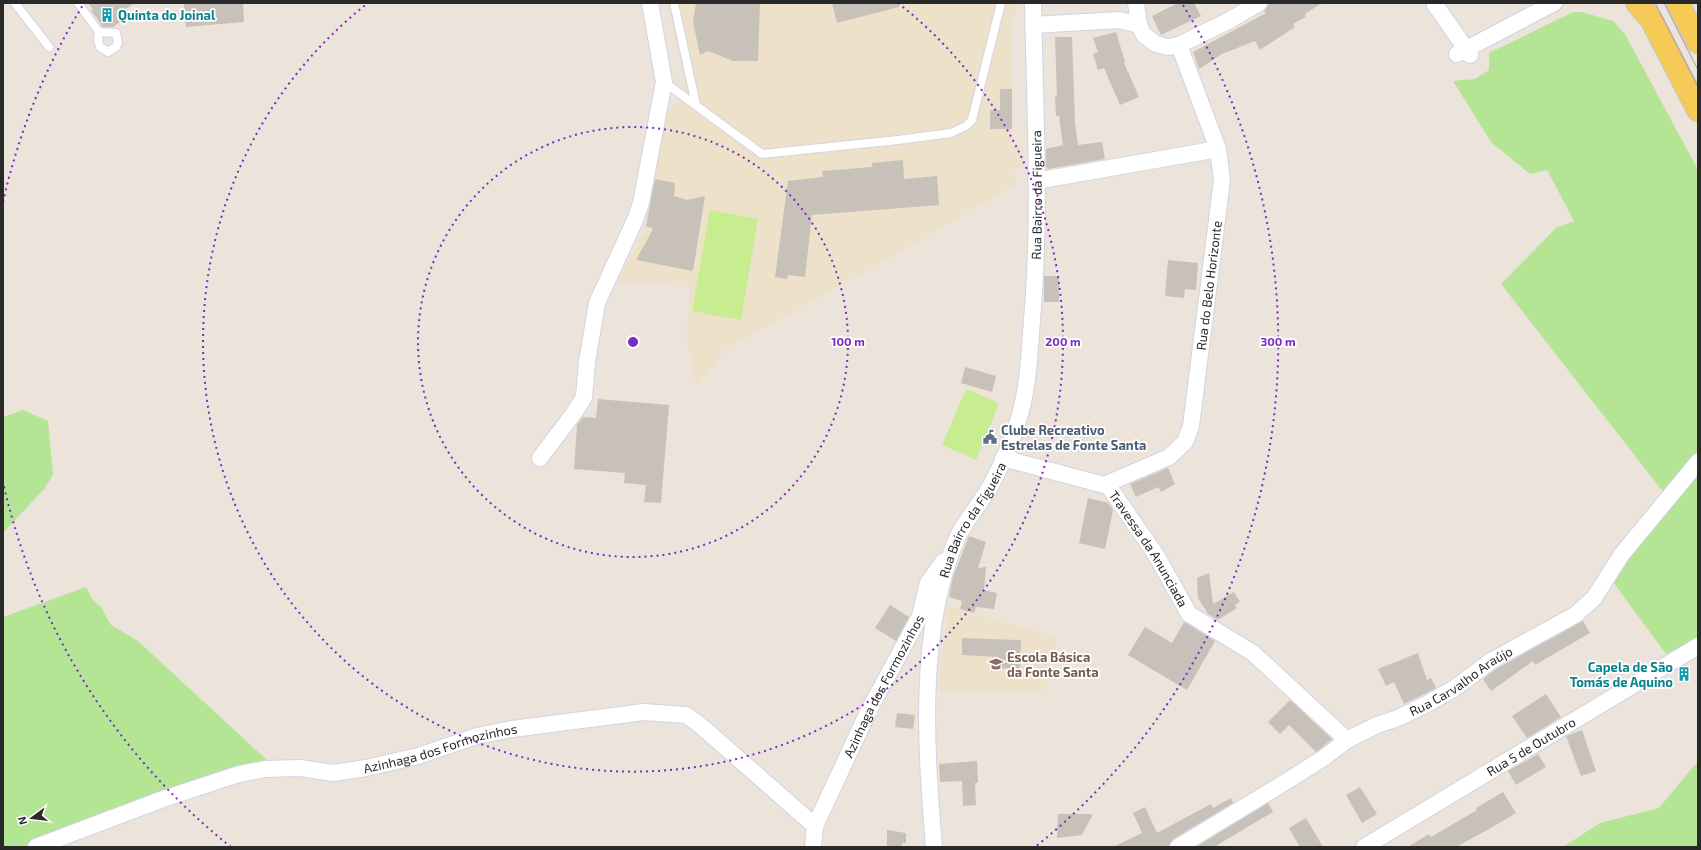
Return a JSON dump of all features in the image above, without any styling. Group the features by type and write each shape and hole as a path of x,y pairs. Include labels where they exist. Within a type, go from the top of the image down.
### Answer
{"main road":[{"path":"1637,3 1651,19 1698,110"},
{"path":"1678,3 1698,42"}],"street":[{"path":"540,458 574,413 584,396 586,362 593,316 597,303 636,220 641,203 664,82 650,3"},
{"name":"Rua Bairro da Figueira","path":"934,847 929,766 930,670 934,619 941,586 958,536 992,483 1015,430 1024,397 1036,270 1033,3"},
{"path":"1136,3 1139,25 1144,35 1156,44 1168,47 1179,45 1233,19 1259,3"},
{"path":"1434,3 1464,53 1554,3"},
{"path":"1033,25 1119,20 1139,25"},
{"name":"Rua do Belo Horizonte","path":"1107,484 1169,457 1181,447 1188,436 1191,426 1222,185 1218,149 1179,45"},
{"path":"1036,181 1218,149"},
{"name":"Travessa da Anunciada","path":"1003,458 1098,484 1107,484 1156,555 1189,614 1253,653 1347,740"},
{"name":"Rua Carvalho Araújo","path":"1178,847 1293,778 1347,740 1377,725 1398,718 1425,705 1454,688 1491,661 1575,615 1594,598 1622,554 1698,462"},
{"name":"Azinhaga dos Formozinhos","path":"813,847 815,826 869,710 920,616 928,583 954,548"},
{"name":"Rua 5 de Outubro","path":"1364,847 1698,646"},
{"name":"Azinhaga dos Formozinhos","path":"36,847 163,798 239,774 265,769 300,768 332,773 366,768 418,756 477,736 512,728 644,712 686,715 700,724 815,826"}],"lane":[{"path":"15,3 49,47"},
{"path":"78,3 99,32"},
{"path":"674,3 696,105"},
{"path":"664,82 762,154 951,133 966,126 972,120 1001,3"}],"shaded area":[{"path":"667,3 1018,3 1011,27 1012,146 1022,146 1023,166 1013,171 1018,183 874,267 726,349 696,387 686,337 690,287 679,287 678,282 616,283 644,232 667,113 686,90"},
{"name":"Escola Básica da Fonte Santa","path":"947,606 1057,637 1045,693 939,692"}],"green space":[{"path":"1573,12 1582,12 1613,21 1625,34 1698,170 1698,450 1664,493 1501,284 1556,228 1574,221 1547,170 1530,174 1491,142 1453,81 1475,79 1489,70 1489,53"},
{"path":"710,210 758,219 741,320 692,311"},
{"path":"966,389 999,403 976,460 942,445"},
{"path":"23,410 48,421 53,474 45,488 3,533 3,417"},
{"path":"1698,470 1698,637 1666,654 1613,582 1646,535"},
{"path":"86,587 93,600 101,607 111,625 138,641 268,761 265,769 36,847 3,847 3,617"},
{"path":"1698,761 1698,847 1563,847 1600,823 1659,808"}],"building":[{"name":"Quinta do Joinal","path":"88,3 134,3 120,13 124,19 113,27 103,27"},
{"path":"184,3 243,3 244,22 186,27"},
{"path":"696,3 760,3 758,61 733,61 708,51 700,55 693,22"},
{"path":"832,3 898,3 899,7 837,23"},
{"path":"1178,3 1194,3 1201,16 1161,35 1152,16"},
{"path":"1270,3 1322,3 1305,14 1306,17 1293,24 1295,27 1260,50 1255,41 1222,54 1199,69 1193,52 1266,13 1264,11"},
{"path":"1116,32 1125,62 1124,63 1139,97 1120,105 1104,68 1098,70 1093,54 1098,52 1093,38"},
{"path":"1055,37 1072,37 1075,123 1078,145 1102,142 1105,159 1048,169 1046,167 1046,149 1063,145 1059,116 1056,116 1055,96 1057,96"},
{"path":"1000,89 1012,89 1012,129 990,129 990,110 1000,110"},
{"path":"903,160 904,179 937,176 939,205 812,215 805,277 788,275 787,279 775,277 788,181 823,177 822,171 872,167 872,163"},
{"path":"655,179 675,183 674,196 687,200 705,196 693,271 636,260 653,229 646,226"},
{"path":"1168,260 1198,263 1196,290 1185,289 1184,298 1165,296"},
{"path":"1044,276 1059,276 1059,302 1044,302"},
{"path":"965,367 996,376 992,392 961,383"},
{"path":"598,399 669,405 661,503 644,502 646,485 624,483 625,473 574,469 577,425 583,417 596,418"},
{"path":"1168,468 1175,484 1161,492 1158,487 1136,497 1130,484"},
{"path":"1088,498 1108,503 1113,510 1105,549 1079,543"},
{"path":"969,536 986,542 978,568 986,567 984,590 997,593 994,609 976,607 974,613 960,609 962,601 949,597 953,577"},
{"path":"1209,573 1213,604 1234,592 1240,602 1235,605 1237,608 1218,620 1208,614 1198,598 1197,578"},
{"path":"890,605 909,617 896,641 875,628"},
{"path":"1583,621 1590,633 1535,665 1533,661 1491,691 1483,679 1496,669"},
{"path":"1184,622 1215,641 1187,690 1128,655 1145,627 1172,643"},
{"path":"962,638 1021,640 1020,669 998,668 999,657 962,655"},
{"path":"1418,653 1427,680 1431,678 1436,688 1404,704 1394,682 1386,686 1378,669"},
{"path":"1546,694 1561,717 1527,738 1512,716"},
{"path":"1290,700 1332,739 1316,752 1289,725 1280,734 1268,722"},
{"path":"897,713 915,715 913,729 895,727"},
{"path":"1582,730 1596,771 1581,776 1566,736"},
{"path":"1538,754 1546,767 1516,785 1508,771"},
{"path":"977,761 978,783 975,783 976,805 963,806 962,781 940,782 939,764"},
{"path":"1360,787 1377,814 1362,823 1346,795"},
{"path":"1503,792 1516,813 1489,829 1456,847 1408,847 1429,834 1431,837 1477,810 1476,808"},
{"path":"1231,798 1233,803 1173,839 1169,847 1113,847 1142,833 1133,813 1145,807 1157,833 1211,804 1213,808"},
{"path":"1268,803 1273,812 1214,847 1196,847"},
{"path":"1058,814 1093,814 1082,835 1057,838"},
{"path":"1306,818 1323,847 1300,847 1289,828"},
{"path":"887,830 906,833 906,843 902,843 902,847 887,847"}],"tram line":[{"path":"1655,3 1698,87"},
{"path":"1664,3 1698,70"}],"place":[{"name":"Quinta do Joinal","path":"107,15"},
{"name":"Clube Recreativo Estrelas de Fonte Santa","path":"990,437"},
{"name":"Escola Básica da Fonte Santa","path":"996,664"},
{"name":"Capela de São Tomás de Aquino","path":"1684,674"}]}
